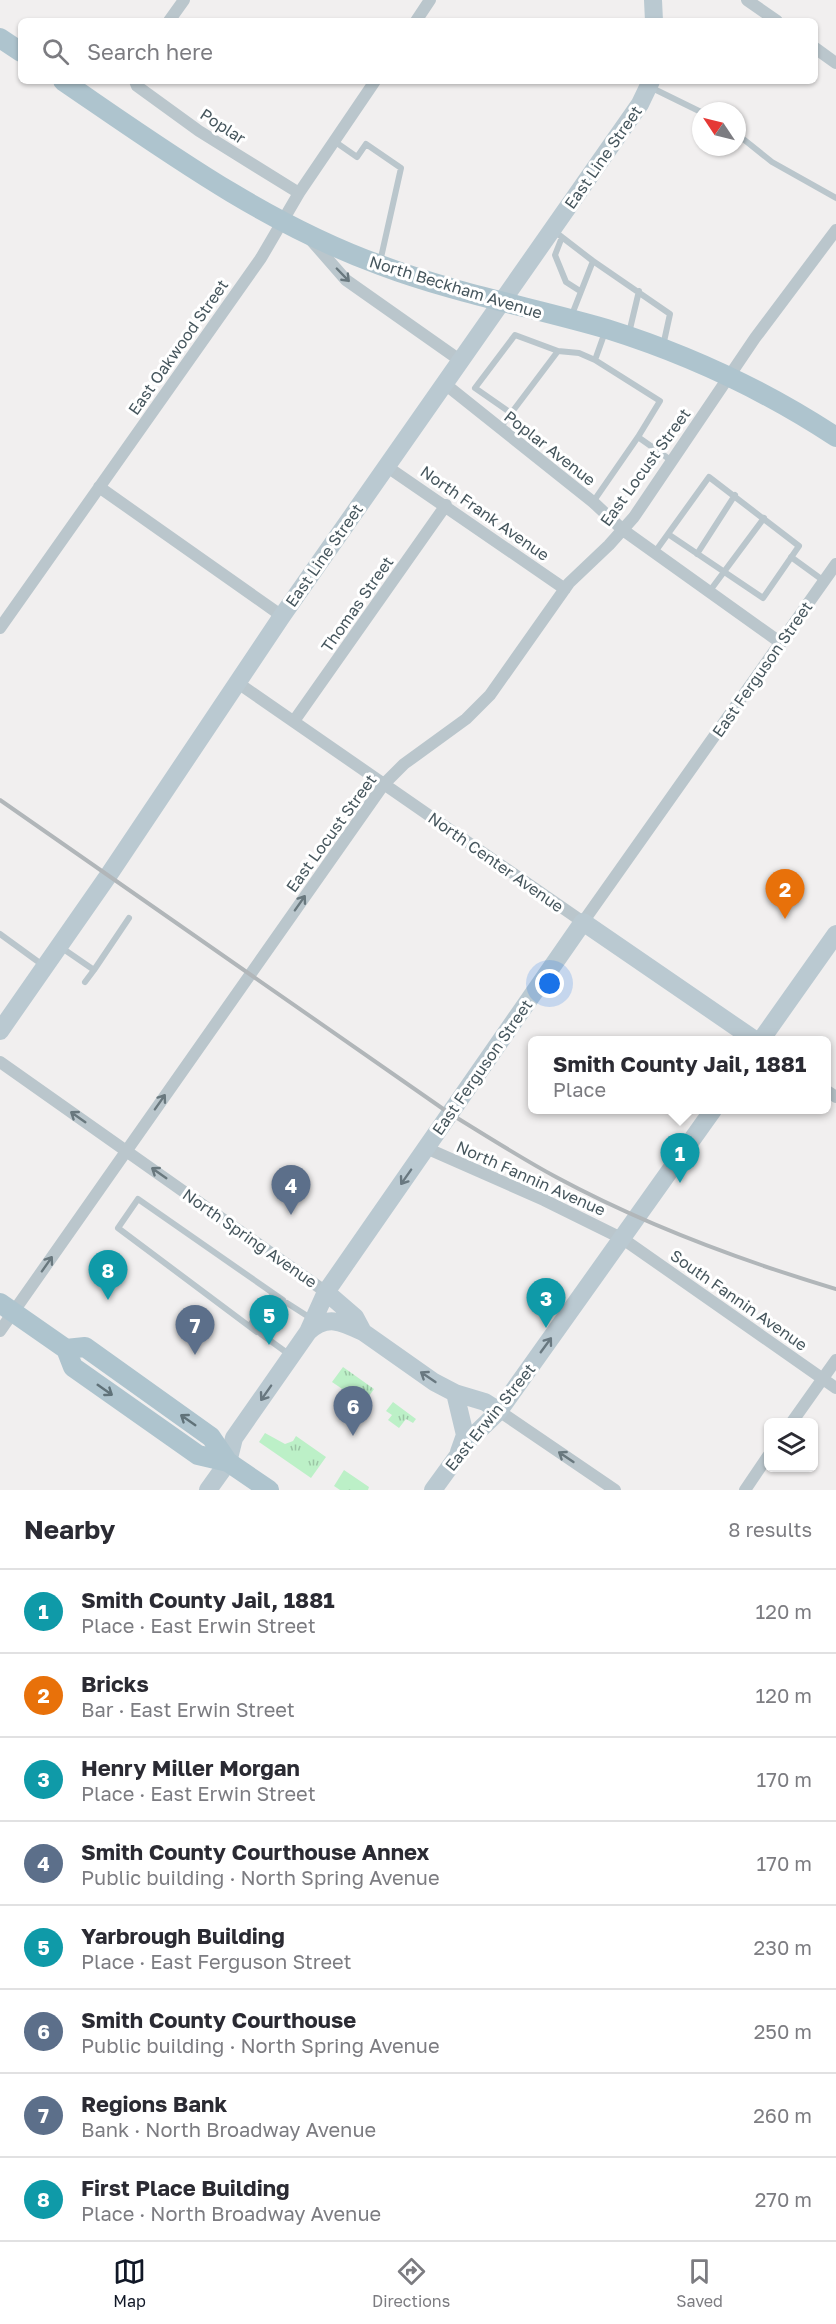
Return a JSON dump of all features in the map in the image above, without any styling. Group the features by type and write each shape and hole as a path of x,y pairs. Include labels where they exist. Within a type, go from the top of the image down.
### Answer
{"main road":[{"path":"653,0 654,18"},
{"path":"0,38 18,50"},
{"name":"North Beckham Avenue","path":"67,84 210,180 304,232 379,265 502,302 606,329 663,349 729,377 836,437"},
{"name":"East Line Street","path":"0,1030 386,466 502,302 557,233 640,104 650,84"},
{"name":"North Center Avenue","path":"584,922 748,1036"},
{"name":"East Ferguson Street","path":"208,1490 228,1462 234,1438 311,1327 326,1292 584,922"},
{"path":"765,1036 835,939"},
{"name":"East Erwin Street","path":"434,1490 457,1456 499,1411 710,1114"},
{"name":"North Spring Avenue","path":"326,1292 355,1317 363,1332 435,1382 455,1393 485,1402 499,1411"},
{"path":"7,1308 66,1349 85,1347 211,1437 228,1462 269,1490"},
{"path":"311,1327 327,1322 342,1323 363,1332"},
{"path":"455,1393 465,1435 457,1456"}],"street":[{"path":"171,18 184,0"},
{"path":"418,18 430,0"},
{"path":"747,0 773,18"},
{"path":"818,50 836,63"},
{"name":"Poplar","path":"136,84 199,131 299,194"},
{"name":"East Oakwood Street","path":"0,628 261,258 299,194 373,84"},
{"name":"East Locust Street","path":"0,1331 7,1308 126,1150 384,784 404,764 478,708 490,695 565,589 623,530 755,339 836,230"},
{"path":"304,232 346,280 461,361"},
{"name":"Poplar Avenue","path":"445,384 593,502 623,530 781,643"},
{"name":"North Frank Avenue","path":"386,466 446,505 565,589"},
{"path":"99,487 282,616"},
{"name":"Thomas Street","path":"294,721 446,505"},
{"name":"East Ferguson Street","path":"584,922 836,564"},
{"name":"North Center Avenue","path":"237,682 584,922"},
{"name":"North Spring Avenue","path":"0,1062 326,1292"},
{"name":"North Fannin Avenue","path":"426,1148 544,1200 623,1239"},
{"name":"South Fannin Avenue","path":"623,1239 836,1388"},
{"path":"795,1418 836,1360"},
{"path":"499,1411 615,1490"},
{"path":"745,1490 764,1462"}],"lane":[{"path":"650,84 692,107"},
{"path":"334,141 357,157 366,144 401,168 379,265"},
{"path":"746,141 772,162 836,198"},
{"path":"557,233 670,314 663,349"},
{"path":"557,233 555,255 566,282 580,291"},
{"path":"570,320 593,261"},
{"path":"628,337 639,291"},
{"path":"595,360 606,329"},
{"path":"511,413 476,388 515,335 558,351 579,353 595,360 660,401 593,502"},
{"path":"499,429 558,351"},
{"path":"638,437 672,461"},
{"path":"655,553 668,534 709,477 799,546 763,598 668,534"},
{"path":"697,554 735,495"},
{"path":"709,592 764,518"},
{"path":"791,557 824,581"},
{"path":"85,982 129,918"},
{"path":"0,934 45,966"},
{"path":"59,946 93,970"},
{"path":"291,1356 118,1228 138,1199 285,1302 311,1327"},
{"path":"250,1325 273,1294"}],"green space":[{"path":"343,1367 374,1389 367,1399 364,1396 360,1401 332,1382"},
{"path":"393,1402 416,1419 413,1423 406,1419 399,1428 388,1420 392,1415 386,1411"},
{"path":"265,1433 285,1444 293,1441 296,1436 326,1457 311,1478 259,1442"},
{"path":"344,1470 369,1487 368,1490 340,1490 334,1486"}],"railway":[{"path":"0,800 449,1113 529,1162 658,1226 764,1266 836,1289"}],"place":[{"name":"Bricks","path":"785,919"},
{"name":"Smith County Jail, 1881","path":"680,1183"},
{"name":"Smith County Courthouse Annex","path":"291,1215"},
{"name":"First Place Building","path":"108,1300"},
{"name":"Henry Miller Morgan","path":"546,1328"},
{"name":"Yarbrough Building","path":"269,1345"},
{"name":"Regions Bank","path":"195,1355"},
{"name":"Smith County Courthouse","path":"353,1436"}]}
